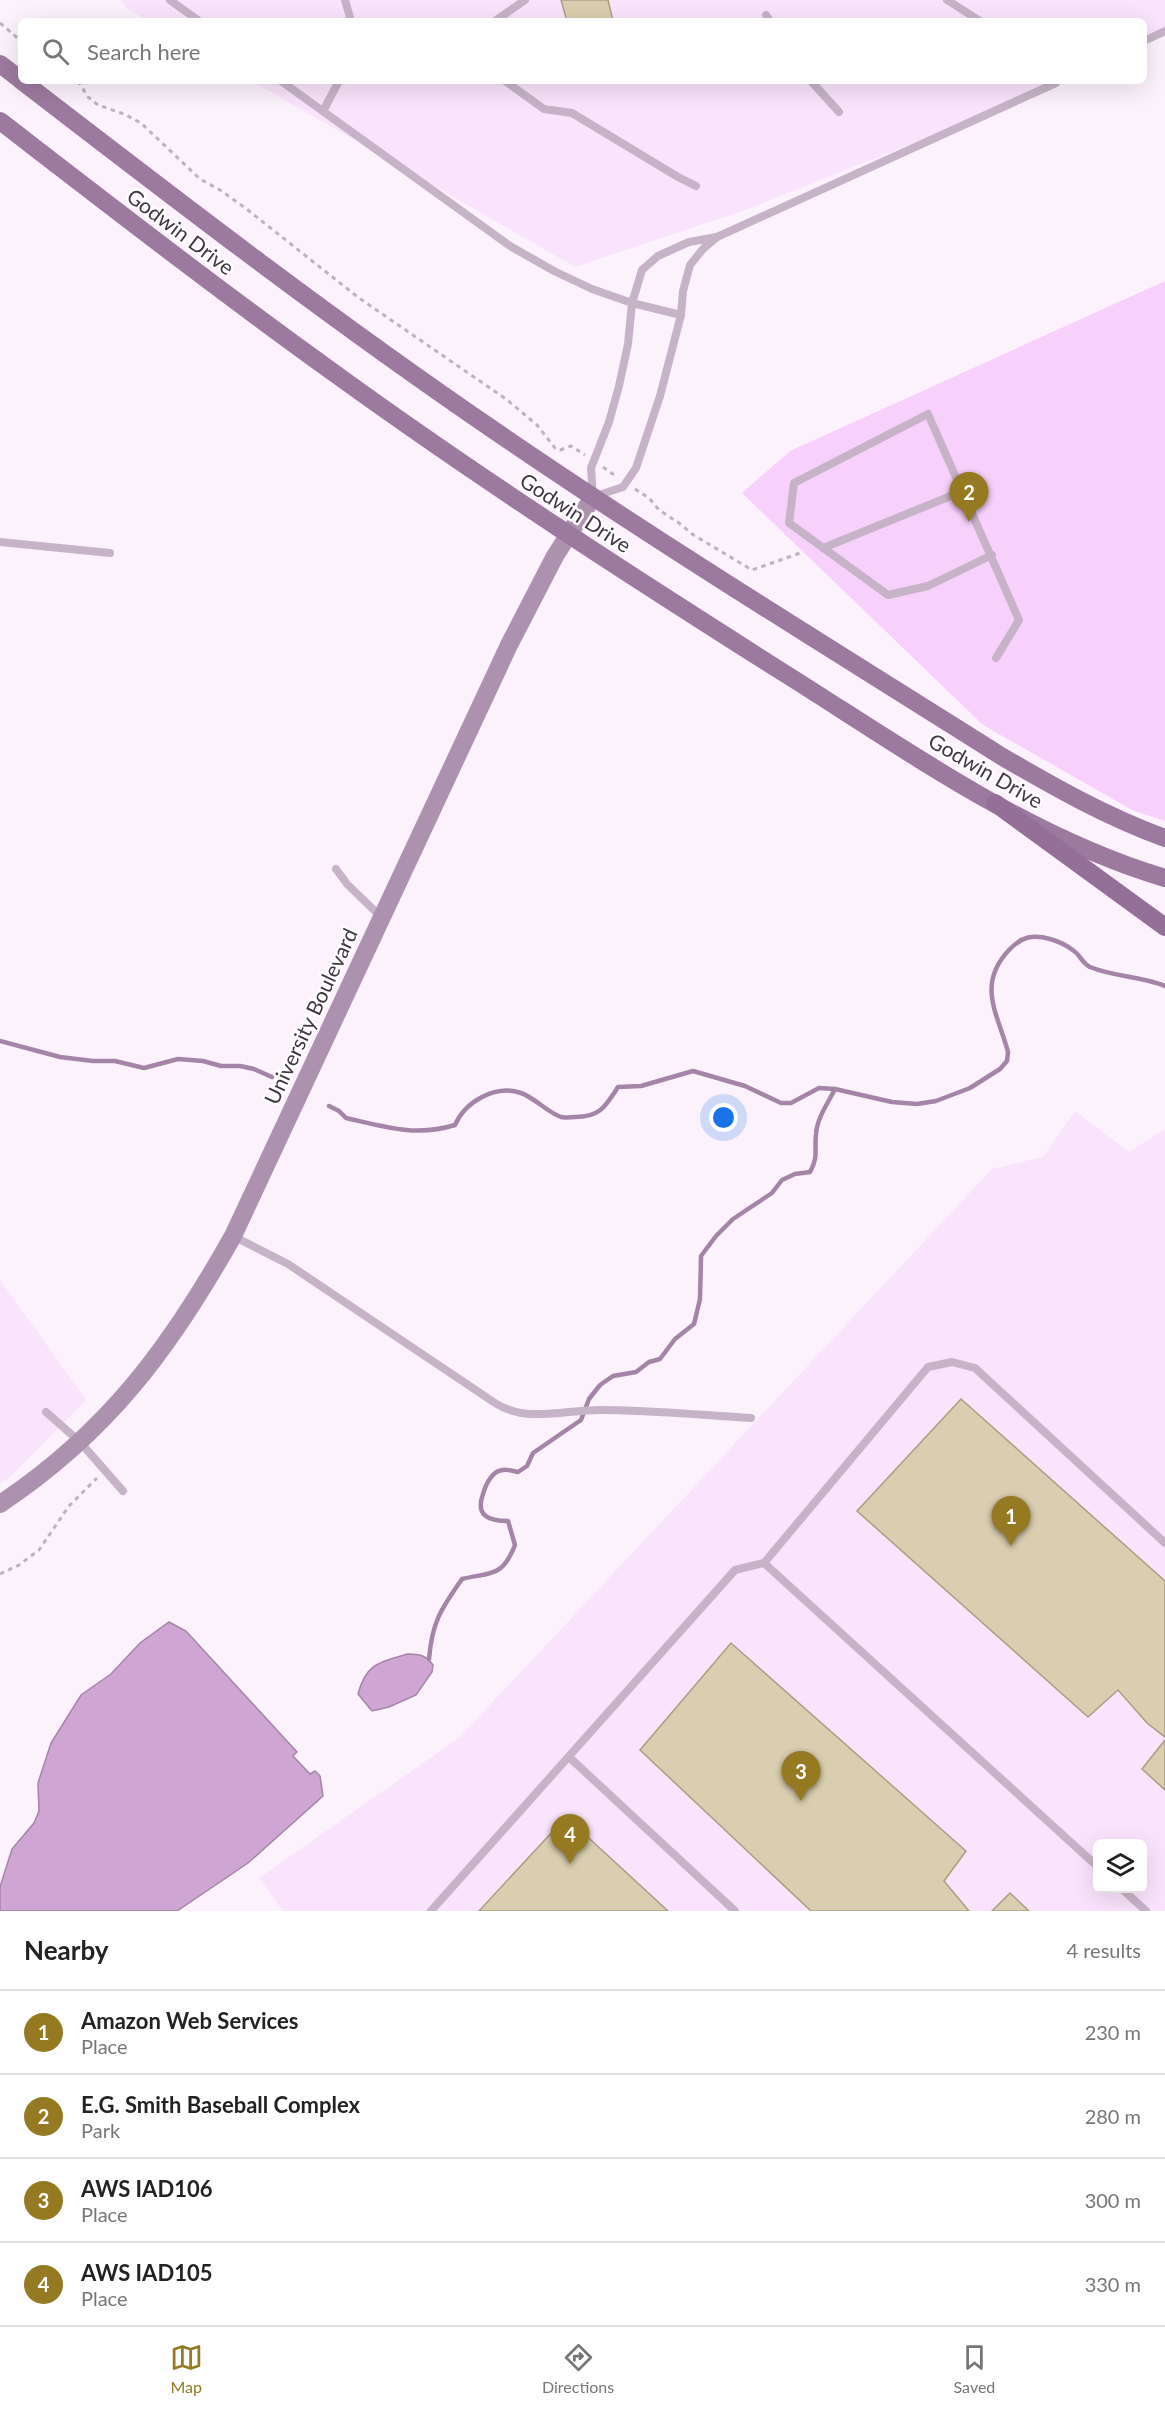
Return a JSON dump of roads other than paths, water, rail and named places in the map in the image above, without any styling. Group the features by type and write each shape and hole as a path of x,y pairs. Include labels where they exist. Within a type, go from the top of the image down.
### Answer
{"highway":[{"path":"995,803 1165,927"}],"main road":[{"name":"Godwin Drive","path":"0,64 18,78"},
{"name":"Godwin Drive","path":"26,84 327,313 497,433 593,497 1001,756 1062,792 1111,816 1165,838"},
{"name":"Godwin Drive","path":"0,121 342,380 714,629 995,803 1093,852 1165,878"},
{"name":"University Boulevard","path":"0,1504 33,1481 80,1442 121,1401 153,1364 182,1324 233,1236 509,645 555,556 593,497"}],"lane":[{"path":"170,0 195,18"},
{"path":"345,0 350,18"},
{"path":"499,18 525,0"},
{"path":"947,0 975,18"},
{"path":"1147,40 1165,31"},
{"path":"285,84 510,246 554,271 592,288 632,303 681,315"},
{"path":"323,111 337,84"},
{"path":"509,84 544,109 572,112 696,186"},
{"path":"814,84 839,112"},
{"path":"717,237 703,249 690,266 683,291 681,315 660,396 636,468 623,487 593,497 591,468 609,422 619,386 628,344 632,303 642,270 658,256 689,242 717,237 1053,84"},
{"path":"992,555 928,586 888,595 789,523 794,483 928,414 992,555 1019,620 996,658"},
{"path":"823,548 963,491"},
{"path":"0,542 110,553"},
{"path":"336,869 347,884 381,917"},
{"path":"233,1236 288,1264 504,1409 528,1414 598,1410 751,1418"},
{"path":"431,1911 735,1570 764,1563 928,1367 952,1362 975,1368 1165,1543"},
{"path":"46,1412 80,1442 123,1491"},
{"path":"764,1563 1093,1862"},
{"path":"569,1757 735,1911"},
{"path":"1126,1893 1146,1911"}],"waterway":[{"path":"329,1106 346,1118 374,1125 414,1130 441,1129 455,1125 466,1109 482,1097 491,1093 511,1091 526,1095 561,1117 583,1117 601,1110 618,1087 641,1086 693,1071 745,1086 781,1103 791,1103 819,1088 835,1089 892,1102 917,1104 936,1101 970,1088 1000,1069 1007,1061 1008,1052 995,1012 992,988 999,963 1022,939 1038,937 1053,940 1072,949 1090,967 1165,986"},
{"path":"0,1041 60,1057 115,1061 144,1068 178,1059 203,1061 221,1066 254,1069 272,1077"},
{"path":"429,1659 435,1625 448,1599 462,1579 494,1572 505,1563 515,1545 508,1521 495,1520 485,1516 482,1512 481,1501 491,1477 500,1470 518,1472 527,1466 533,1453 581,1420 589,1399 600,1385 613,1376 636,1372 649,1362 660,1359 675,1339 694,1324 700,1299 701,1256 733,1219 772,1193 782,1180 795,1174 810,1172 815,1157 818,1122 835,1089"}],"place":[{"name":"E.G. Smith Baseball Complex","path":"969,522"},
{"name":"Amazon Web Services","path":"1011,1546"},
{"name":"AWS IAD106","path":"801,1801"},
{"name":"AWS IAD105","path":"570,1864"}]}
